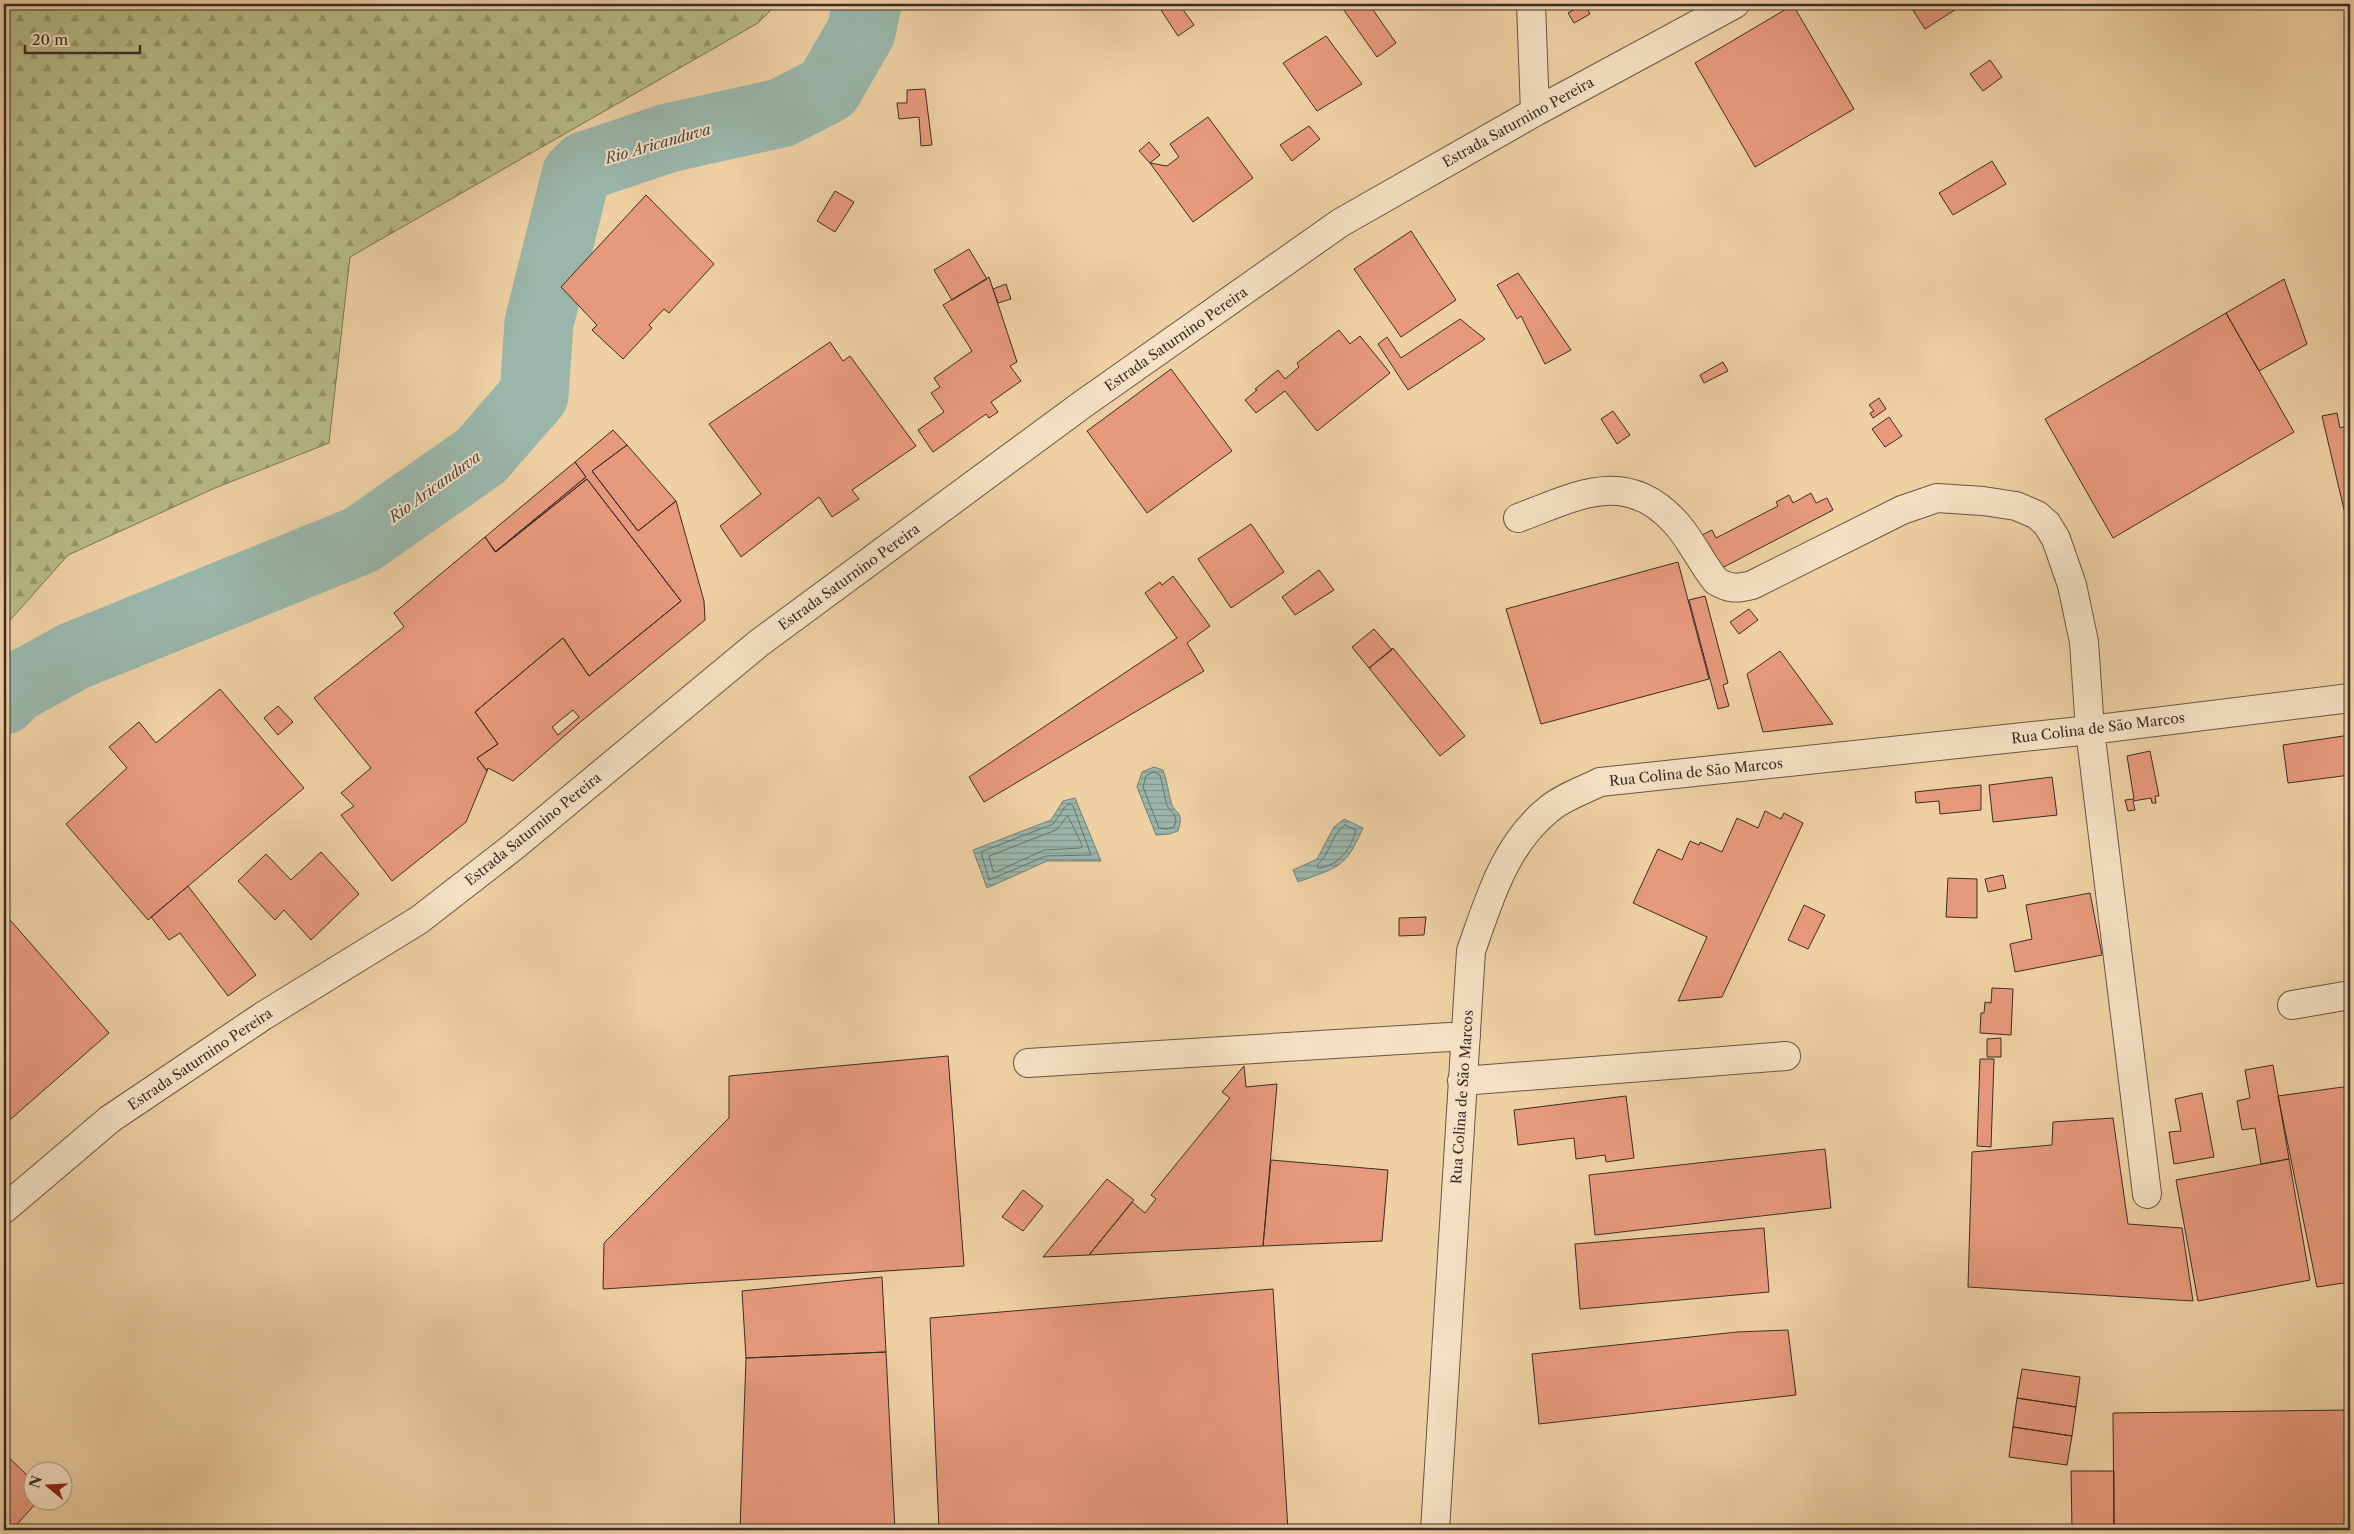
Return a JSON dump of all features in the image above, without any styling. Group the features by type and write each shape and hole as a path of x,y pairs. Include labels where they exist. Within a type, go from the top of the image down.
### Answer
{"street":[{"path":"1531,4 1535,112"},
{"name":"Estrada Saturnino Pereira","path":"4,1209 110,1119 263,1016 419,920 514,847 759,643 1083,404 1340,224 1535,112 1735,4"},
{"path":"1518,518 1588,492 1609,489 1635,494 1663,510 1676,522 1716,581 1726,587 1738,588 1752,585 1902,510 1937,498 1983,501 2016,506 2037,515 2047,524 2056,539 2072,585 2084,642 2090,730 2147,1194"},
{"name":"Rua Colina de São Marcos","path":"1435,1530 1470,951 1494,886 1515,845 1550,808 1600,782 2090,730 2350,698"},
{"path":"2292,1005 2350,994"},
{"path":"1028,1062 1466,1036"},
{"path":"1462,1081 1786,1056"}],"green space":[{"path":"4,4 777,4 758,23 350,257 329,443 215,488 68,555 4,627"}],"water":[{"path":"1154,767 1163,770 1172,806 1180,816 1178,831 1169,834 1156,835 1137,787 1142,772"},
{"path":"1075,798 1101,861 1047,861 987,888 973,850 1051,820 1063,801"},
{"path":"1344,819 1363,828 1351,852 1339,865 1298,882 1293,870 1317,859 1334,827"}],"building":[{"path":"1169,4 1179,4 1194,25 1178,36 1161,10"},
{"path":"1345,4 1369,4 1396,43 1377,57 1341,6"},
{"path":"1585,4 1590,14 1574,23 1568,13"},
{"path":"1909,4 1964,4 1925,29"},
{"path":"1793,5 1854,109 1755,167 1695,63"},
{"path":"1326,36 1362,84 1317,111 1283,63"},
{"path":"1990,60 2002,77 1983,91 1970,74"},
{"path":"925,89 932,145 921,146 919,117 899,119 897,103 907,103 907,90"},
{"path":"1208,117 1253,178 1193,222 1150,163 1167,166 1179,157 1170,144"},
{"path":"1309,126 1320,139 1292,161 1280,145"},
{"path":"1149,142 1160,155 1150,163 1139,151"},
{"path":"1992,161 2006,184 1953,215 1939,193"},
{"path":"835,191 854,202 835,232 817,221"},
{"path":"646,195 714,264 669,313 664,309 649,325 652,328 623,359 592,330 597,325 561,287"},
{"path":"1411,231 1456,300 1401,337 1354,269"},
{"path":"969,249 987,279 952,300 934,270"},
{"path":"1518,273 1571,350 1545,364 1521,316 1517,319 1497,285"},
{"path":"989,277 1017,362 1010,366 1021,381 991,402 998,412 989,418 986,414 933,452 918,430 944,412 931,393 940,387 934,378 972,351 943,305"},
{"path":"2284,279 2307,344 2259,371 2226,313"},
{"path":"1006,284 1011,299 998,303 993,289"},
{"path":"2226,313 2294,432 2113,538 2045,419"},
{"path":"1460,319 1485,339 1408,390 1378,344 1387,337 1401,358"},
{"path":"1339,330 1350,344 1360,336 1390,373 1317,431 1285,391 1256,413 1245,400 1257,390 1255,389 1278,370 1285,379 1299,367 1297,363"},
{"path":"830,342 843,361 850,356 916,446 852,490 859,499 832,517 819,497 741,557 720,526 761,494 709,424"},
{"path":"1723,362 1728,371 1704,383 1700,375"},
{"path":"1171,369 1232,451 1147,513 1087,431"},
{"path":"1879,398 1886,409 1873,418 1870,413 1874,411 1869,405"},
{"path":"1613,411 1630,435 1617,444 1601,419"},
{"path":"2337,413 2340,428 2350,425 2350,535 2322,416"},
{"path":"1889,417 1902,436 1885,447 1872,429"},
{"path":"613,430 627,445 592,471 638,531 676,501 704,601 705,620 578,724 513,781 488,768 487,771 477,758 498,744 475,712 563,638 589,676 681,601 587,479 495,552 586,477 575,462","holes":["573,710 579,717 558,735 552,727"]},
{"path":"627,445 676,501 638,531 592,471"},
{"path":"575,462 586,477 495,552 485,537"},
{"path":"587,479 681,601 589,676 563,638 475,712 498,744 477,758 487,771 466,822 392,881 341,815 354,806 341,793 371,768 314,698 404,627 394,613 485,537 496,552"},
{"path":"1811,493 1816,503 1827,498 1833,510 1720,569 1698,537 1712,530 1716,538 1778,506 1776,502 1789,495 1793,503"},
{"path":"1251,524 1284,572 1231,608 1198,559"},
{"path":"1678,562 1709,679 1541,724 1506,609"},
{"path":"1319,570 1334,590 1295,615 1282,597"},
{"path":"1173,576 1210,626 1187,643 1204,671 984,802 969,777 1177,638 1145,593 1160,582 1162,585"},
{"path":"1705,596 1728,683 1723,685 1729,706 1718,709 1689,600"},
{"path":"1749,609 1758,620 1739,634 1730,622"},
{"path":"1374,629 1392,650 1369,668 1352,647"},
{"path":"1393,648 1465,736 1440,756 1369,668"},
{"path":"1780,651 1833,724 1763,732 1747,674"},
{"path":"220,689 304,788 148,920 66,824 127,768 109,747 139,722 156,743"},
{"path":"278,706 293,722 278,735 264,718"},
{"path":"2350,735 2350,775 2288,783 2283,745"},
{"path":"2150,751 2159,796 2155,796 2156,803 2152,803 2151,798 2133,801 2135,810 2128,811 2125,800 2134,799 2127,756"},
{"path":"2052,777 2057,815 1993,822 1989,785"},
{"path":"1981,785 1981,810 1940,814 1939,801 1916,803 1915,792"},
{"path":"1765,811 1781,819 1784,813 1803,823 1722,997 1678,1001 1707,937 1633,903 1658,849 1682,860 1690,841 1699,845 1700,842 1722,852 1737,818 1758,828"},
{"path":"321,852 359,894 311,940 284,910 275,920 238,881 266,854 291,880"},
{"path":"2003,875 2006,888 1988,892 1985,879"},
{"path":"1948,878 1977,879 1977,918 1946,917"},
{"path":"188,886 256,975 228,996 180,933 169,940 151,917"},
{"path":"2090,893 2102,955 2015,972 2010,944 2032,939 2026,905"},
{"path":"1804,905 1825,915 1808,949 1788,940"},
{"path":"4,913 109,1033 4,1125"},
{"path":"1426,917 1424,935 1399,936 1399,918"},
{"path":"1992,988 2013,989 2011,1035 1980,1033 1981,1013 1984,1013 1985,1002 1991,1003"},
{"path":"2001,1038 2001,1057 1987,1057 1987,1039"},
{"path":"948,1056 964,1266 603,1289 604,1243 729,1118 729,1076"},
{"path":"1980,1059 1994,1059 1991,1147 1977,1146"},
{"path":"2273,1065 2289,1159 2261,1164 2255,1128 2242,1130 2237,1101 2250,1098 2245,1070"},
{"path":"1244,1066 1246,1087 1277,1084 1263,1246 1089,1255 1132,1202 1145,1213 1156,1199 1151,1195 1230,1098 1222,1092"},
{"path":"2350,1086 2350,1282 2317,1287 2278,1096"},
{"path":"2202,1093 2214,1157 2174,1164 2169,1132 2181,1131 2175,1099"},
{"path":"1626,1096 1634,1158 1606,1162 1605,1155 1576,1159 1574,1138 1518,1145 1514,1110"},
{"path":"2113,1118 2128,1224 2182,1228 2193,1301 1968,1287 1972,1152 2052,1145 2053,1122"},
{"path":"1825,1149 1831,1208 1595,1235 1589,1175"},
{"path":"2289,1159 2310,1280 2198,1301 2176,1180"},
{"path":"1271,1160 1388,1170 1382,1241 1263,1246"},
{"path":"1107,1179 1134,1200 1089,1255 1043,1257"},
{"path":"1023,1190 1043,1206 1023,1231 1002,1217"},
{"path":"1764,1228 1769,1292 1580,1309 1575,1244"},
{"path":"882,1277 886,1352 746,1358 742,1291"},
{"path":"1273,1289 1288,1530 939,1530 930,1318"},
{"path":"1788,1330 1796,1395 1539,1424 1532,1354 1737,1332"},
{"path":"886,1352 895,1530 740,1530 746,1358"},
{"path":"2022,1369 2080,1377 2076,1407 2017,1398"},
{"path":"2017,1398 2076,1407 2072,1436 2013,1427"},
{"path":"2350,1410 2350,1530 2114,1530 2113,1413"},
{"path":"2013,1427 2072,1436 2067,1465 2009,1457"},
{"path":"4,1453 22,1470 22,1512 28,1512 12,1530 4,1530"},
{"path":"2071,1471 2114,1471 2114,1530 2072,1530"}],"waterway":[{"name":"Rio Aricanduva","path":"4,700 14,689 74,656 361,540 481,456 534,395 539,323 576,175 585,166 668,138 781,113 828,89 861,32 867,4"}]}
